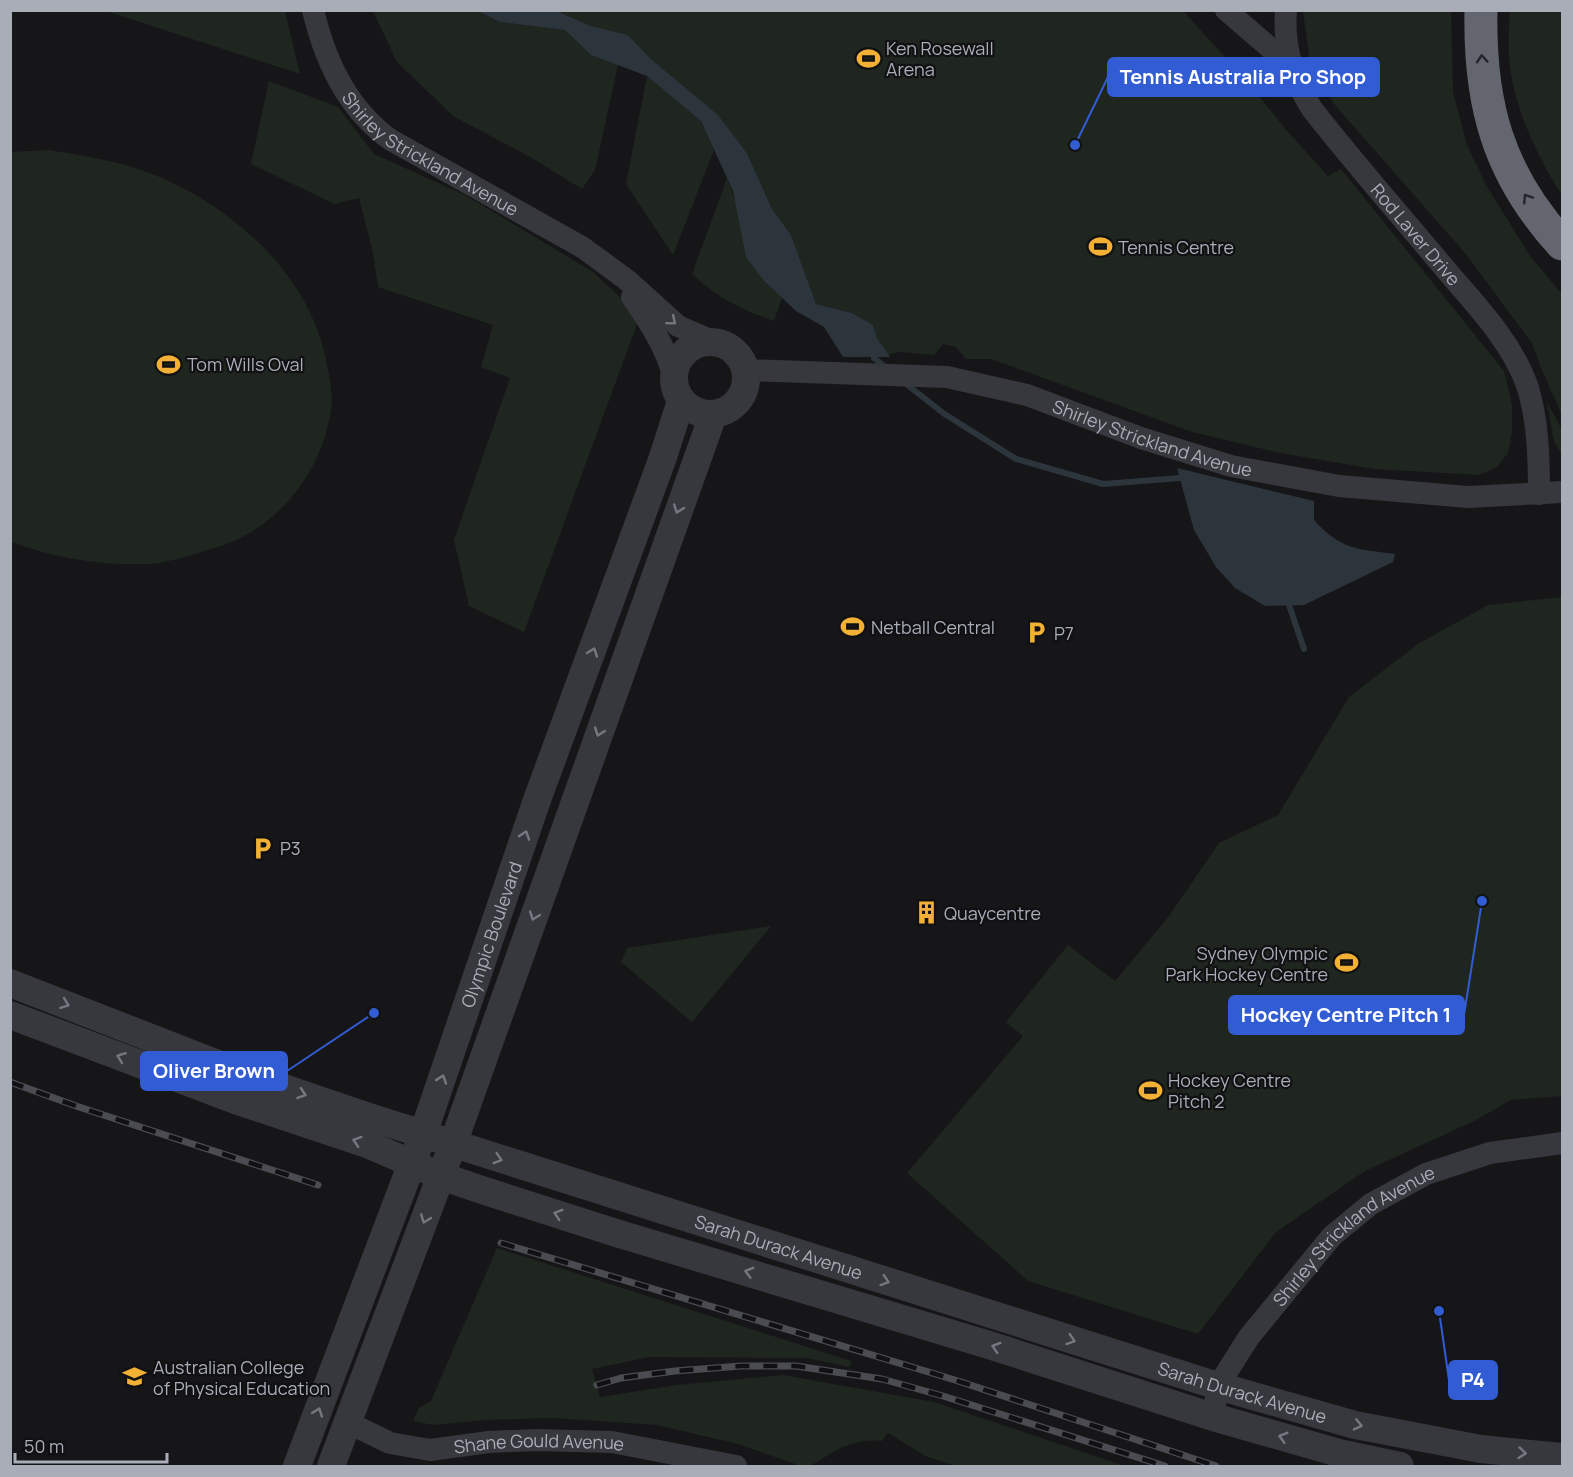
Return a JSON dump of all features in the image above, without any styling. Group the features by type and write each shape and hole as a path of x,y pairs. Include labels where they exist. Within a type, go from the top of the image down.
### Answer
{"highway":[{"path":"1481,10 1483,76 1495,133 1507,165 1525,197 1563,244"}],"street":[{"name":"Shirley Strickland Avenue","path":"313,10 319,35 347,97 376,130 595,255 639,290 678,326 717,343"},
{"path":"1226,10 1277,54 1289,58"},
{"name":"Rod Laver Drive","path":"1286,10 1286,39 1289,58 1296,80 1312,109 1481,312 1512,353 1526,383 1534,416 1539,457 1539,494"},
{"name":"Shirley Strickland Avenue","path":"595,255 626,289 648,320 663,347 678,389"},
{"path":"706,342 717,343 735,352 741,360 745,370 745,388 741,397 729,410 712,415 695,411 678,389 676,365 688,350 706,342"},
{"name":"Shirley Strickland Avenue","path":"745,370 947,376 1027,394 1141,438 1231,466 1339,486 1482,497 1563,492"},
{"name":"Olympic Boulevard","path":"297,1467 423,1134 537,800 662,460 678,389"},
{"name":"Olympic Boulevard","path":"331,1467 453,1144 712,415"},
{"path":"662,460 692,470"},
{"name":"Sarah Durack Avenue","path":"10,983 246,1075 453,1144 1218,1386 1355,1425 1481,1449 1563,1457"},
{"name":"Sarah Durack Avenue","path":"10,1015 235,1100 367,1144 441,1176 613,1232 797,1286 1213,1417 1339,1453 1400,1467"},
{"name":"Shirley Strickland Avenue","path":"1213,1417 1218,1386 1249,1337 1332,1236 1371,1204 1426,1173 1479,1156 1563,1143"},
{"path":"797,1286 806,1256"},
{"name":"Shane Gould Avenue","path":"347,1422 390,1443 430,1450 536,1440 612,1442 736,1467"}],"shaded area":[{"path":"106,11 285,11 300,74"},
{"path":"373,11 478,11 500,22 565,30 591,55 618,65 595,170 582,189 532,158 453,116 397,62"},
{"path":"478,11 553,11 591,26 628,35 652,60 718,115 747,153 772,209 791,235 816,304 852,313 873,325 877,338 890,357 843,357 824,327 796,311 764,281 746,257 733,191 701,121 647,76 591,55 565,30 500,22"},
{"name":"Tennis Centre","path":"553,11 1183,11 1248,82 1287,131 1328,176 1341,169 1504,371 1512,405 1512,433 1508,453 1497,467 1479,475 1375,469 1280,453 1192,432 991,359 966,359 956,347 943,344 934,355 899,352 888,355 872,325 852,313 816,304 791,235 772,209 747,153 718,115 652,60 628,35 591,26"},
{"path":"1303,11 1451,11 1453,92 1467,145 1486,185 1530,256 1562,294 1562,415 1532,343 1465,253 1334,104 1310,62"},
{"path":"1510,11 1562,11 1562,195 1535,147 1515,94 1509,57"},
{"path":"647,76 701,121 714,150 673,255 626,184"},
{"path":"269,81 338,107 374,154 465,195 593,272 640,316 524,632 469,606 454,540 510,378 481,367 493,325 378,287 373,253 359,198 335,204 251,164"},
{"name":"Tom Wills Oval","path":"49,150 142,170 174,183 205,200 260,244 284,271 303,300 318,331 327,365 332,405 327,430 312,467 290,499 261,526 239,539 175,560 130,564 78,560 11,542 11,152"},
{"path":"727,178 764,281 782,298 774,321 730,302 692,274"},
{"path":"1547,402 1562,430 1562,455 1554,442"},
{"path":"1177,468 1314,501 1314,520 1333,537 1341,543 1360,549 1395,554 1393,562 1304,605 1265,606 1235,588 1216,567 1194,530"},
{"name":"Sydney Olympic Park Hockey Centre","path":"1562,597 1562,1096 1511,1100 1474,1121 1365,1171 1276,1232 1198,1334 1028,1281 907,1173 1023,1036 1006,1022 1068,945 1115,981 1169,916 1219,843 1278,815 1349,697 1418,644 1488,605"},
{"path":"771,926 692,1022 621,962 627,948"},
{"path":"497,1248 851,1361 850,1367 806,1358 649,1357 592,1369 600,1397 677,1385 783,1375 934,1402 1125,1466 956,1466 925,1456 888,1433 882,1441 849,1445 813,1464 801,1466 738,1444 657,1425 553,1418 486,1420 433,1425 413,1421 419,1408 431,1401"}],"waterway":[{"path":"874,358 885,367"},
{"path":"905,383 943,413 1016,459 1103,484 1180,478"},
{"path":"1289,605 1304,649"}],"railway":[{"path":"10,1082 79,1107 318,1185"},
{"path":"501,1243 955,1380 1216,1466"},
{"path":"597,1385 621,1378 675,1371 741,1366 796,1366 882,1379 1165,1466"}],"place":[{"name":"Ken Rosewall Arena","path":"868,58"},
{"name":"Tennis Australia Pro Shop","path":"1075,145"},
{"name":"Tennis Centre","path":"1100,247"},
{"name":"Tom Wills Oval","path":"169,364"},
{"name":"Netball Central","path":"853,627"},
{"name":"P7","path":"1036,633"},
{"name":"P3","path":"262,848"},
{"name":"Hockey Centre Pitch 1","path":"1482,901"},
{"name":"Quaycentre","path":"926,913"},
{"name":"Sydney Olympic Park Hockey Centre","path":"1346,963"},
{"name":"Oliver Brown","path":"374,1013"},
{"name":"Hockey Centre Pitch 2","path":"1150,1090"},
{"name":"P4","path":"1439,1311"},
{"name":"Australian College of Physical Education","path":"135,1377"}]}
